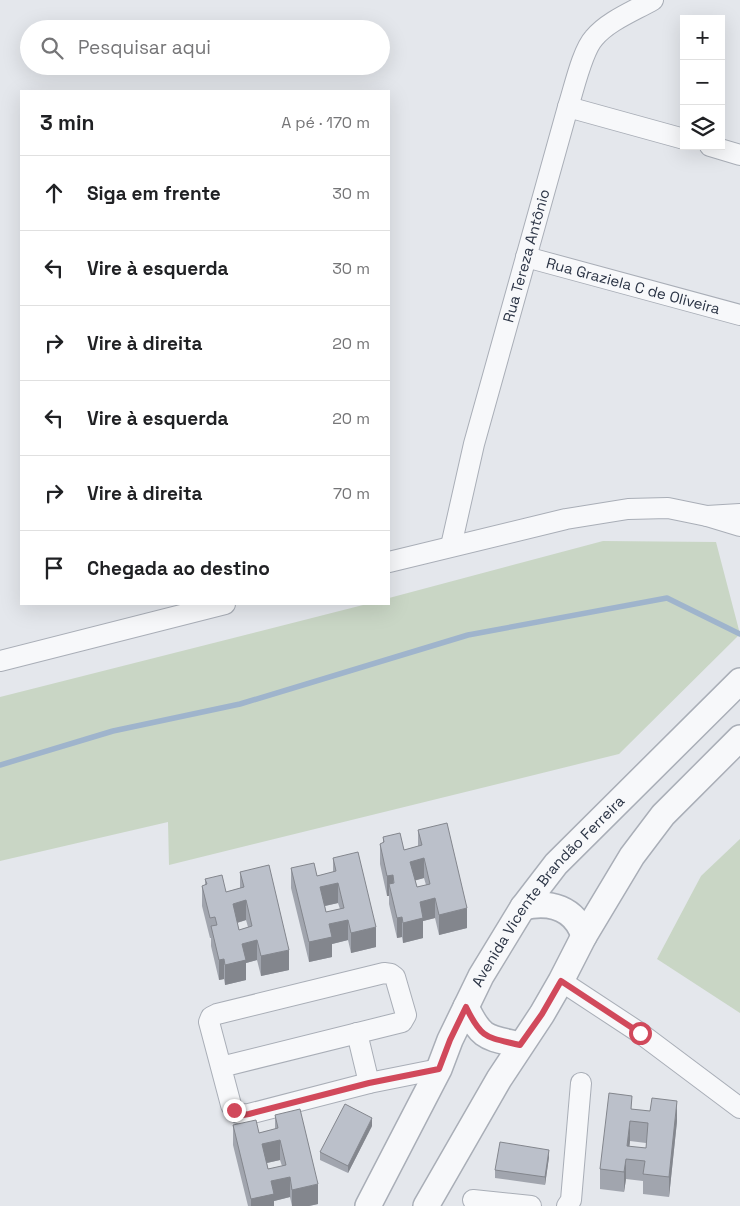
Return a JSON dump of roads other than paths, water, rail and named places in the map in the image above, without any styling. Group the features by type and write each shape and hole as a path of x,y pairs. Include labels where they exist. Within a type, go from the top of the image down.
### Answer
{"street":[{"name":"Rua Tereza Antônio","path":"451,546 474,444 568,107 585,54 592,39 603,29 653,0"},
{"path":"568,107 680,138"},
{"path":"723,150 740,155"},
{"name":"Rua Graziela C de Oliveira","path":"526,257 740,314"},
{"path":"390,562 566,519 628,509 668,508 707,516 740,526"},
{"path":"707,516 740,514"},
{"path":"0,661 221,605"},
{"name":"Avenida Vicente Brandão Ferreira","path":"368,1206 439,1069 450,1040 481,976 523,907 556,864 740,681"},
{"path":"426,1206 520,1045 542,1014 584,936 646,835 663,815 740,738"},
{"path":"523,907 542,904 559,907 567,911 576,920 584,936"},
{"path":"221,1067 402,1022 406,1015 395,977 384,973 211,1017 210,1022 221,1067 234,1110 243,1115 369,1083 439,1069"},
{"path":"561,981 640,1033 740,1108"},
{"path":"466,1007 476,1027 486,1037 520,1045"},
{"path":"357,1033 369,1083"},
{"path":"567,1206 571,1200 580,1084"},
{"path":"473,1200 531,1206"}],"waterway":[{"path":"0,765 113,731 240,704 468,635 667,598 740,634"}]}
